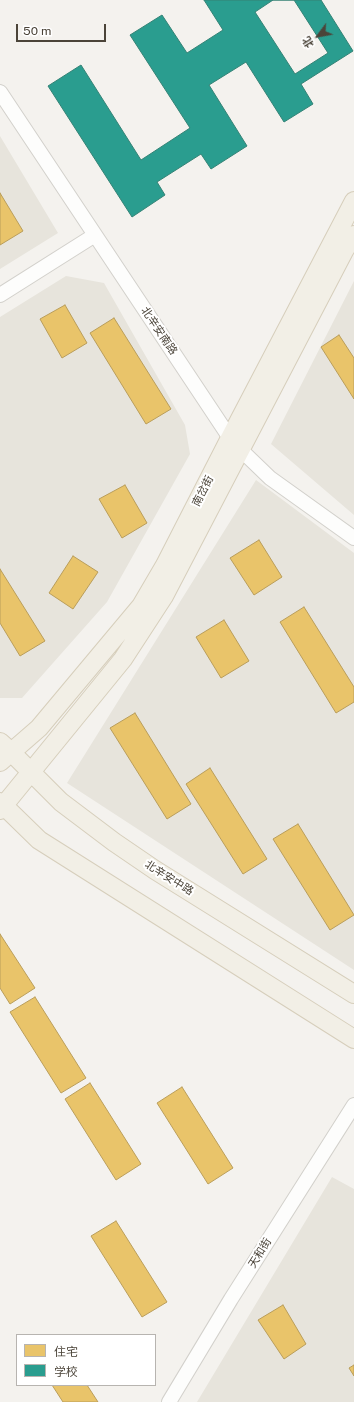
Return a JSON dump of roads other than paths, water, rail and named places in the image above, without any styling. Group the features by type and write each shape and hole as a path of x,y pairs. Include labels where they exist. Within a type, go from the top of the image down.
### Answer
{"main road":[{"name":"南岔街","path":"1,806 31,773 123,659 164,596 235,444 354,201"},
{"name":"南岔街","path":"4,752 39,728 141,606 354,234"},
{"name":"北辛安中路","path":"4,752 31,773 61,802 114,842 155,870 354,994"},
{"path":"1,806 39,840 354,1040"}],"street":[{"name":"北辛安南路","path":"0,92 235,444 270,478 354,538"},
{"path":"0,295 96,235"},
{"name":"天和街","path":"169,1402 231,1299 354,1105"}]}
